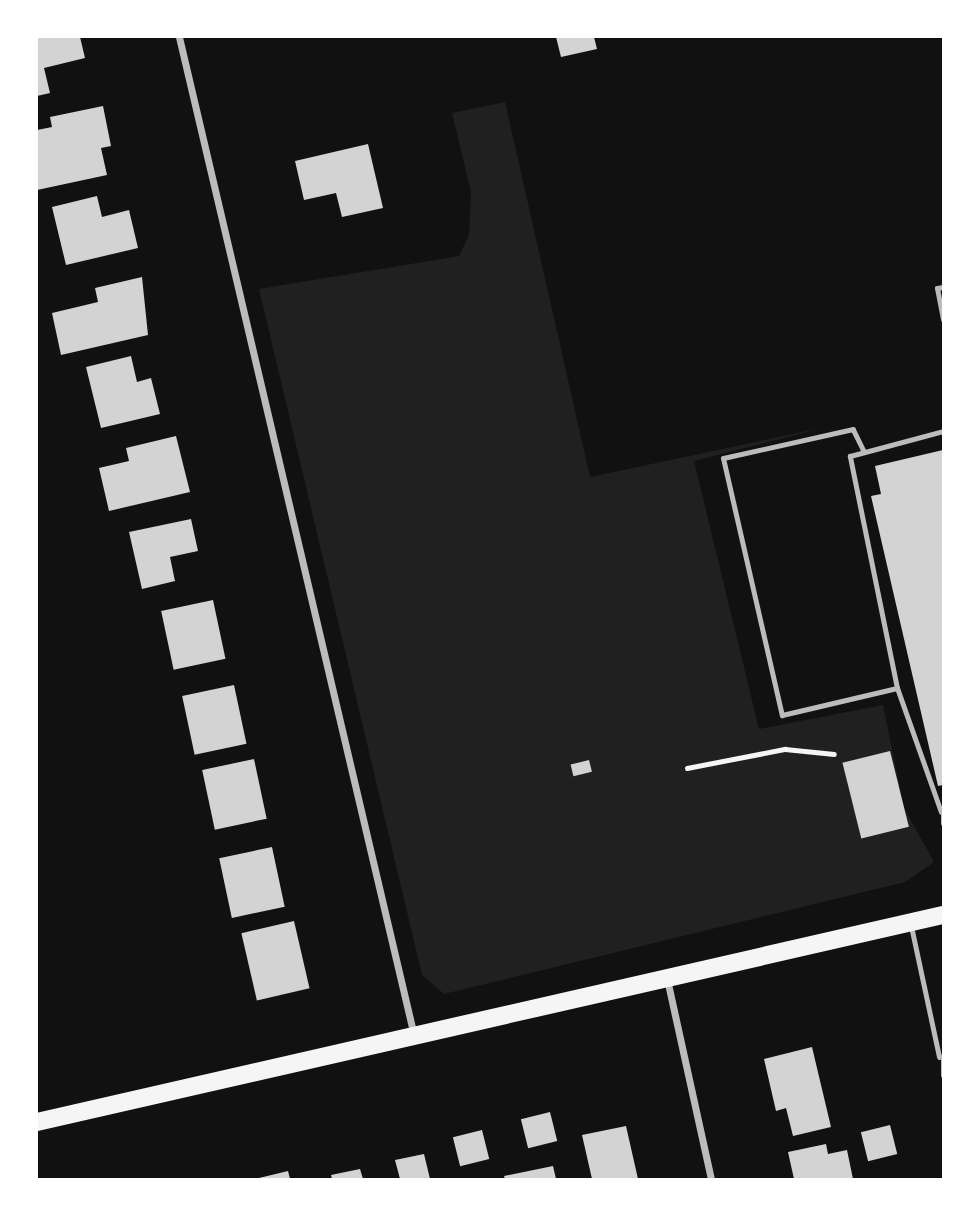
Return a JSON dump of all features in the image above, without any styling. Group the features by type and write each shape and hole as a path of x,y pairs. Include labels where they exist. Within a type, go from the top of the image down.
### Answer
{"main road":[{"path":"37,1122 943,915"}],"street":[{"path":"178,37 415,1037"},
{"path":"667,979 711,1179"}],"lane":[{"path":"943,286 937,288 943,319"},
{"path":"864,452 853,429 723,458 782,715 897,688"},
{"path":"943,431 850,456 897,688 942,812 943,823"},
{"path":"910,922 943,1075"}],"path":[{"path":"687,768 785,749 834,754"}],"shaded area":[{"path":"505,102 590,477 826,427 694,461 759,729 883,705 904,808 934,862 905,882 444,994 422,975 259,289 459,256 469,235 471,192 452,113"}],"building":[{"path":"37,37 80,37 85,58 44,68 50,93 37,96"},
{"path":"556,37 594,37 597,49 561,57"},
{"path":"103,106 111,146 101,148 107,175 37,190 37,130 52,127 50,117"},
{"path":"368,144 383,208 342,217 336,193 304,200 295,161"},
{"path":"97,196 102,217 129,210 138,248 66,265 52,207"},
{"path":"142,277 148,335 61,355 52,313 98,302 95,288"},
{"path":"131,356 137,382 151,378 160,414 101,428 86,367"},
{"path":"176,436 190,492 109,511 99,468 129,461 126,448"},
{"path":"943,450 943,785 938,786 871,496 881,494 875,466"},
{"path":"191,519 198,551 170,557 175,581 142,589 129,532"},
{"path":"213,600 225,659 174,670 161,611"},
{"path":"234,685 246,744 195,755 182,696"},
{"path":"890,751 909,827 861,839 842,763"},
{"path":"254,759 267,819 215,830 202,770"},
{"path":"589,760 592,772 573,776 571,765"},
{"path":"272,847 285,907 232,918 219,858"},
{"path":"294,921 310,988 257,1000 241,933"},
{"path":"812,1047 831,1127 793,1136 786,1108 776,1111 764,1059"},
{"path":"550,1112 557,1141 528,1148 521,1119"},
{"path":"890,1125 897,1154 868,1161 861,1132"},
{"path":"626,1126 638,1179 592,1179 582,1135"},
{"path":"482,1130 489,1159 460,1166 453,1137"},
{"path":"826,1144 828,1154 847,1150 853,1179 794,1179 788,1152"},
{"path":"424,1154 430,1179 400,1179 395,1160"},
{"path":"553,1166 556,1179 505,1179 504,1176"},
{"path":"360,1169 363,1179 332,1179 331,1175"},
{"path":"288,1171 290,1179 259,1179 259,1178"}]}
